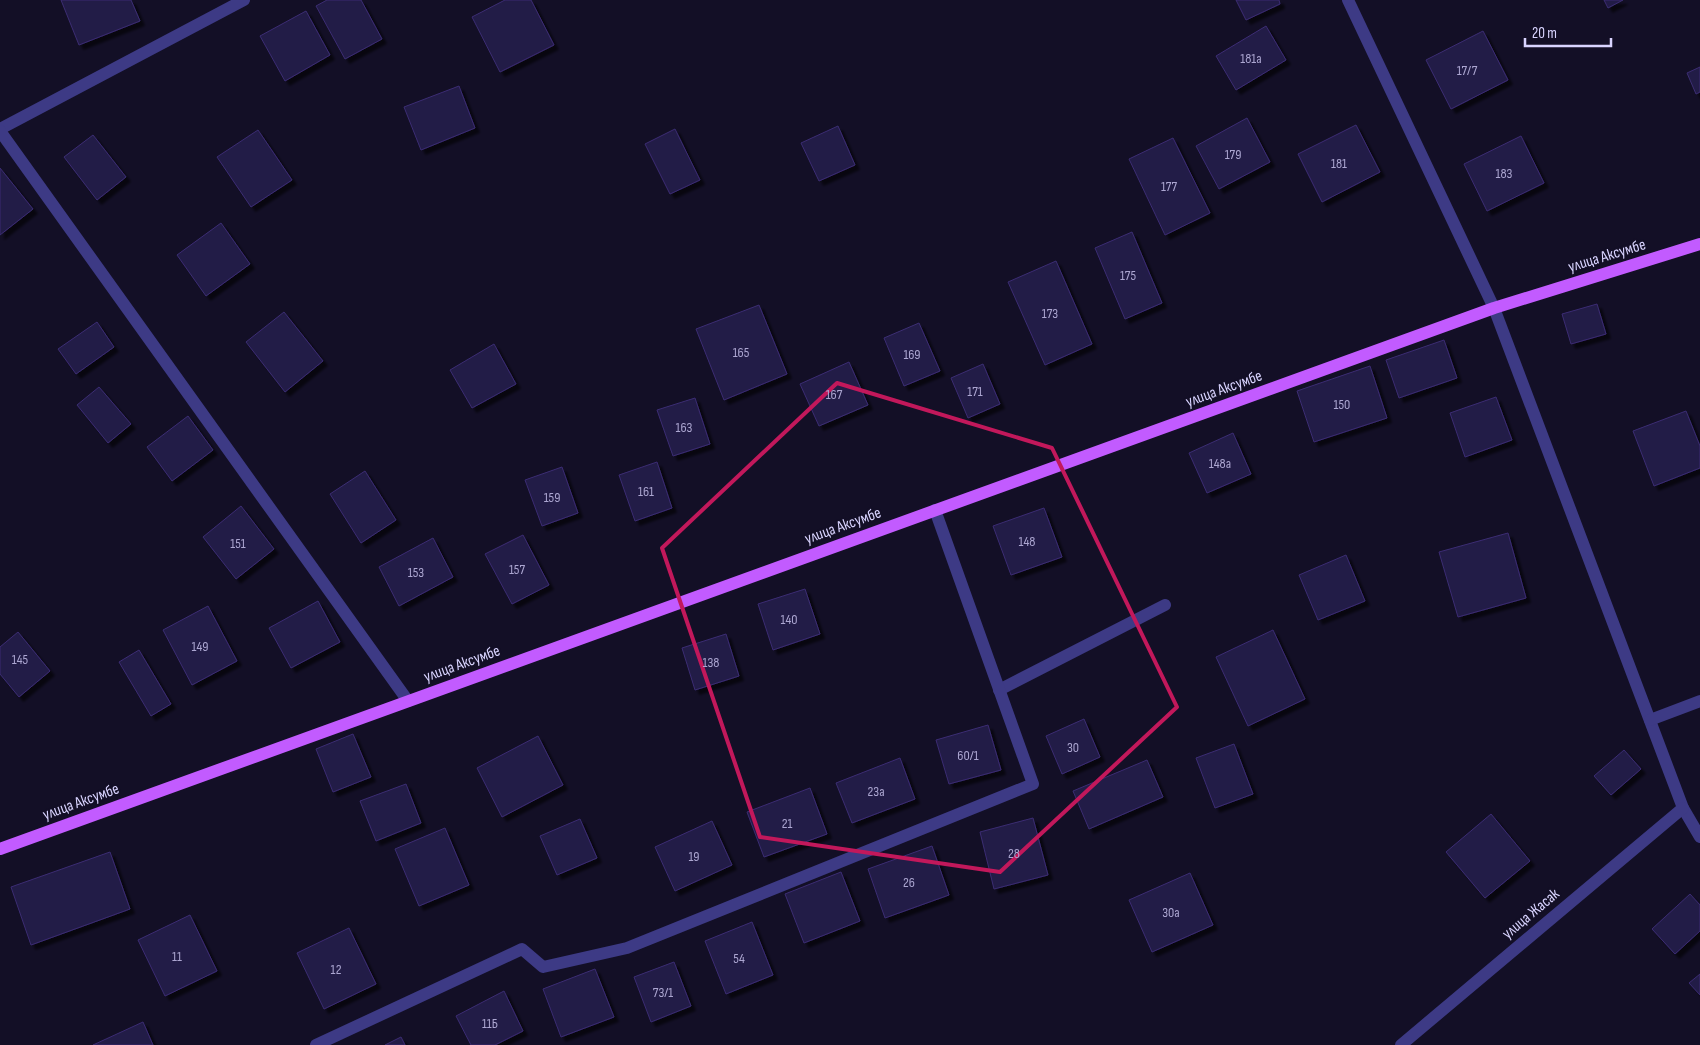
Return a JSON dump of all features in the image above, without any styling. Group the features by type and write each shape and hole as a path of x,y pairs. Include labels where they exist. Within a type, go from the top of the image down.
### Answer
{"main road":[{"name":"улица Аксумбе","path":"0,848 1494,308 1700,244"}],"street":[{"path":"244,0 0,130 408,701"},
{"path":"1348,0 1494,308 1683,808 1700,837"},
{"path":"316,1045 522,950 543,967 627,948 1033,784 936,510"},
{"path":"999,690 1165,605"},
{"path":"1650,720 1700,701"},
{"name":"улица Жасак","path":"1401,1045 1683,808"}],"highlighted area":[{"path":"837,383 1052,448 1177,707 1000,872 760,837 662,548"}],"building":[{"path":"61,0 131,0 140,21 79,45"},
{"path":"327,0 361,0 382,39 345,59 316,6"},
{"path":"505,0 531,0 554,45 500,72 472,17"},
{"path":"1236,0 1279,0 1280,4 1246,20"},
{"path":"1604,0 1623,0 1608,8"},
{"path":"306,11 330,55 285,81 260,36"},
{"path":"1266,26 1286,60 1236,90 1216,56"},
{"path":"1483,31 1508,80 1451,109 1426,60"},
{"path":"1700,67 1700,92 1696,94 1687,73"},
{"path":"459,86 475,128 421,150 404,107"},
{"path":"1247,118 1270,162 1219,189 1196,146"},
{"path":"1356,125 1380,172 1322,202 1298,154"},
{"path":"838,126 855,165 819,181 801,143"},
{"path":"675,129 700,180 670,194 645,144"},
{"path":"258,130 292,180 251,207 217,157"},
{"path":"93,135 126,177 97,200 64,157"},
{"path":"1521,136 1544,183 1487,211 1464,164"},
{"path":"1173,138 1210,213 1165,235 1129,159"},
{"path":"0,168 33,209 0,235"},
{"path":"221,223 250,264 206,296 177,255"},
{"path":"1132,232 1162,303 1125,319 1095,248"},
{"path":"1056,261 1092,344 1045,365 1008,282"},
{"path":"1597,304 1606,334 1571,344 1562,314"},
{"path":"759,305 787,374 724,400 696,329"},
{"path":"284,312 323,361 285,392 246,342"},
{"path":"97,322 114,347 76,374 58,349"},
{"path":"919,323 940,371 904,386 884,338"},
{"path":"1444,340 1457,378 1399,398 1386,360"},
{"path":"494,344 516,384 472,408 450,370"},
{"path":"849,362 868,405 819,426 800,384"},
{"path":"983,364 1000,404 968,418 951,378"},
{"path":"1370,366 1387,418 1314,442 1297,391"},
{"path":"99,387 131,424 108,443 77,405"},
{"path":"1496,397 1512,440 1465,457 1450,413"},
{"path":"695,398 710,444 673,456 657,410"},
{"path":"1686,411 1700,446 1700,468 1654,486 1633,431"},
{"path":"188,416 213,450 172,481 147,447"},
{"path":"1233,433 1251,474 1207,493 1189,453"},
{"path":"657,462 672,508 635,521 619,475"},
{"path":"562,467 578,513 542,526 525,480"},
{"path":"365,471 396,520 361,543 330,494"},
{"path":"241,506 274,549 236,579 203,537"},
{"path":"1044,508 1062,557 1011,575 993,526"},
{"path":"1508,533 1526,598 1458,617 1439,552"},
{"path":"523,535 549,585 512,604 485,554"},
{"path":"433,538 453,577 399,606 379,567"},
{"path":"1346,555 1365,601 1318,620 1299,575"},
{"path":"805,589 820,634 773,650 758,604"},
{"path":"318,601 340,642 291,668 269,628"},
{"path":"208,606 237,661 192,685 163,630"},
{"path":"1273,630 1305,699 1248,726 1216,657"},
{"path":"18,632 50,671 19,697 0,674 0,647"},
{"path":"726,634 739,676 695,690 682,648"},
{"path":"139,650 171,704 151,716 119,662"},
{"path":"1084,719 1100,757 1062,774 1046,736"},
{"path":"988,725 1001,770 949,784 936,740"},
{"path":"353,734 371,777 333,792 316,749"},
{"path":"538,736 563,785 502,817 477,768"},
{"path":"1234,744 1253,794 1215,808 1196,758"},
{"path":"1624,750 1641,769 1611,795 1594,776"},
{"path":"900,758 915,799 852,823 836,783"},
{"path":"1147,760 1163,797 1089,829 1073,791"},
{"path":"406,784 421,823 376,841 360,801"},
{"path":"810,788 827,834 764,857 747,812"},
{"path":"1491,814 1530,861 1485,898 1446,852"},
{"path":"1033,818 1048,875 994,889 980,832"},
{"path":"580,819 597,858 557,875 540,836"},
{"path":"712,821 732,865 675,891 655,847"},
{"path":"445,828 469,885 419,906 395,849"},
{"path":"932,846 949,895 885,918 868,869"},
{"path":"110,852 130,909 31,945 11,887"},
{"path":"841,872 860,921 804,943 785,894"},
{"path":"1190,873 1213,925 1152,952 1129,900"},
{"path":"1690,894 1700,905 1700,931 1675,954 1652,929"},
{"path":"190,915 217,971 165,996 138,940"},
{"path":"752,922 773,975 726,994 705,941"},
{"path":"349,928 376,984 324,1009 297,953"},
{"path":"674,962 691,1006 651,1022 634,977"},
{"path":"595,969 614,1017 561,1037 543,989"},
{"path":"1700,974 1700,995 1689,983"},
{"path":"504,991 523,1031 495,1045 471,1045 456,1016"},
{"path":"143,1022 153,1045 93,1045"},
{"path":"401,1037 405,1045 385,1045"}]}
